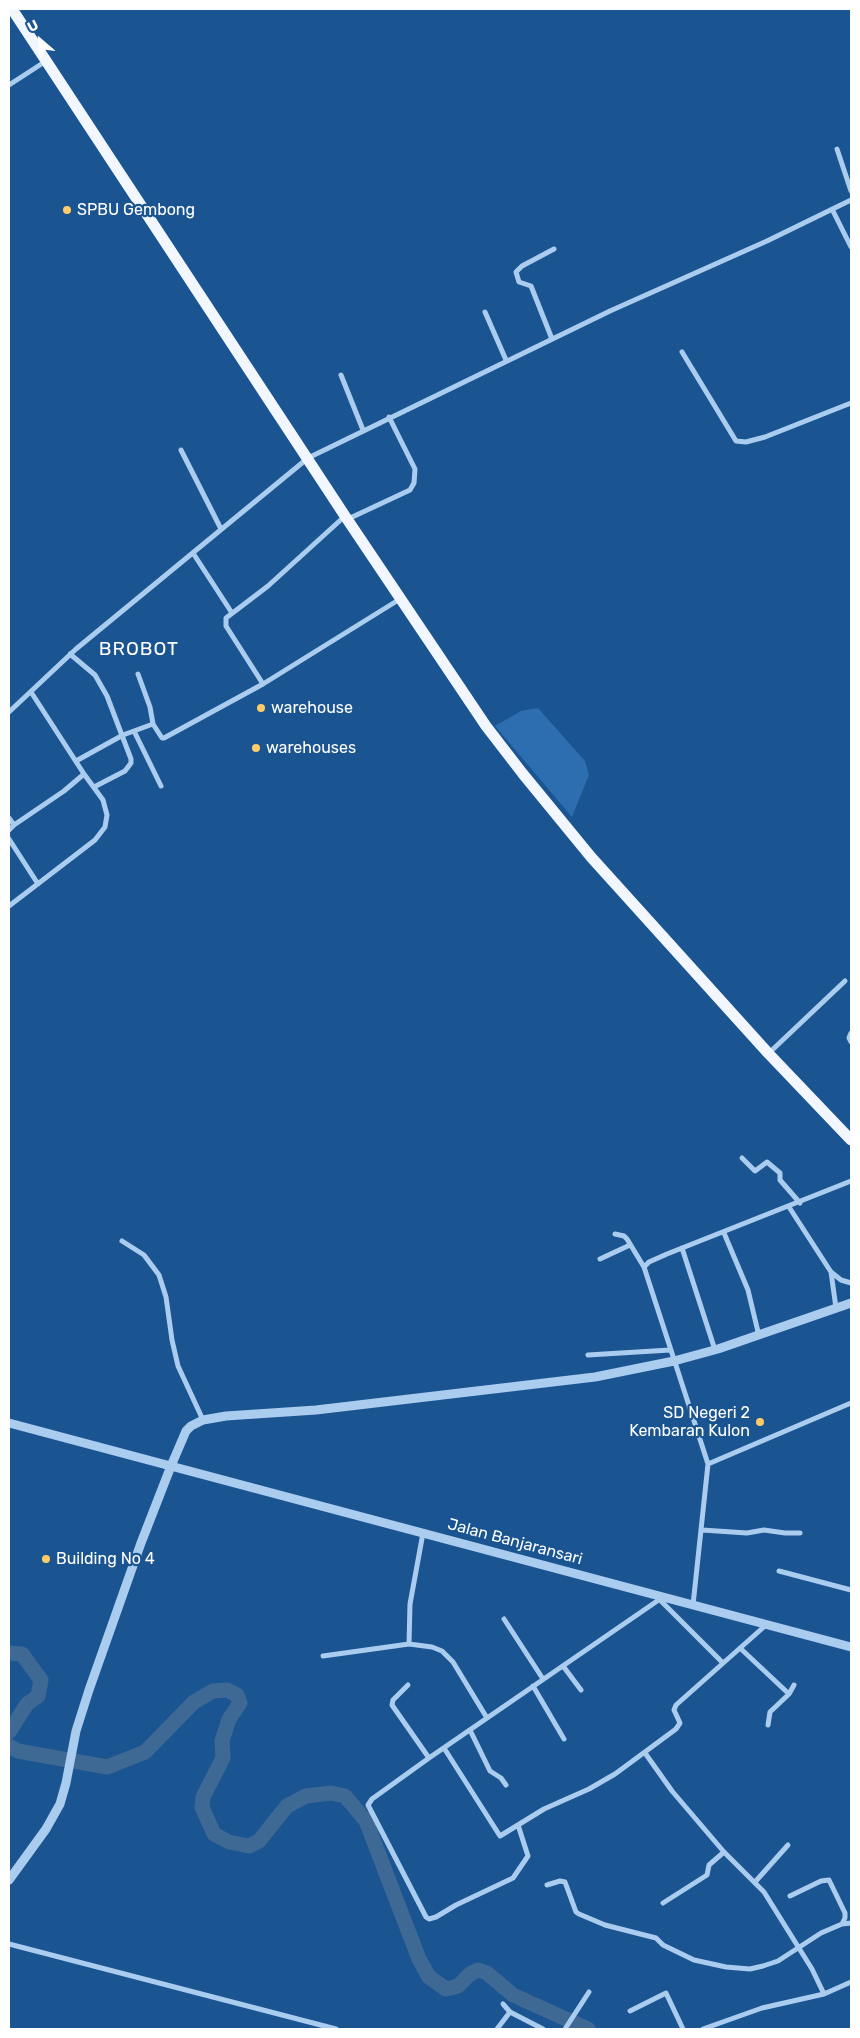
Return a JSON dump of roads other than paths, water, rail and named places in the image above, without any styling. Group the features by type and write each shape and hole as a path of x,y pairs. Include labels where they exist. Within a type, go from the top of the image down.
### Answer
{"main road":[{"path":"12,9 454,680 523,774 591,857 768,1053 851,1140"}],"street":[{"path":"9,85 46,61"},
{"path":"837,149 851,191"},
{"path":"9,712 70,654 308,458 506,360 767,241 849,201 851,208"},
{"path":"832,209 851,247"},
{"path":"552,339 531,286 519,282 516,272 522,266 554,249"},
{"path":"485,312 506,360"},
{"path":"682,352 736,441 746,442 765,437 851,403"},
{"path":"341,375 363,430"},
{"path":"263,684 226,626 226,618 268,586 346,518 410,490 414,483 415,469 389,417"},
{"path":"181,450 221,530"},
{"path":"193,553 232,613"},
{"path":"138,674 148,702 153,724 162,738 164,738 263,684 400,599"},
{"path":"70,654 95,675 107,696 131,759 130,767 94,787"},
{"path":"9,906 94,840 104,827 107,815 103,800 31,692"},
{"path":"76,761 123,735 153,724"},
{"path":"134,730 160,786"},
{"path":"9,830 64,791 84,774"},
{"path":"9,818 14,825"},
{"path":"9,839 38,884"},
{"path":"768,1053 845,981"},
{"path":"851,1033 849,1038 851,1042"},
{"path":"742,1158 755,1171 767,1162 780,1173 780,1180 800,1203"},
{"path":"644,1267 648,1262 800,1203 851,1181"},
{"path":"789,1207 831,1272 841,1280 851,1282"},
{"path":"724,1233 748,1290 759,1336"},
{"path":"614,1234 624,1236 644,1267 708,1464 693,1605"},
{"path":"122,1241 144,1255 159,1275 166,1297 178,1366 203,1420"},
{"path":"600,1259 630,1245"},
{"path":"682,1248 715,1350"},
{"path":"831,1272 836,1308"},
{"path":"9,1880 53,1818 64,1793 76,1731 89,1690 141,1543 171,1466 186,1431 191,1426 203,1420 226,1416 316,1410 595,1377 674,1361 715,1350 851,1303"},
{"path":"588,1355 670,1350"},
{"path":"708,1464 851,1403"},
{"name":"Jalan Banjaransari","path":"9,1423 851,1647"},
{"path":"702,1530 747,1534 764,1530 800,1533"},
{"path":"409,1644 410,1604 423,1533"},
{"path":"779,1571 851,1590"},
{"path":"518,1825 528,1856 513,1878 456,1905 433,1919 426,1917 368,1805 372,1799 429,1758 661,1598 723,1663"},
{"path":"504,1619 543,1679"},
{"path":"444,1748 500,1836 544,1809 600,1783 679,1726 680,1723 674,1710 676,1705 767,1624"},
{"path":"323,1656 409,1644 432,1647 447,1655 487,1718"},
{"path":"740,1648 788,1694"},
{"path":"563,1666 582,1690"},
{"path":"408,1685 393,1700 392,1705 429,1758"},
{"path":"768,1725 770,1712 794,1685"},
{"path":"533,1686 564,1739"},
{"path":"470,1730 490,1771 502,1778 506,1785"},
{"path":"644,1753 672,1791 724,1852 756,1882 772,1903 824,1994"},
{"path":"756,1882 788,1845"},
{"path":"663,1903 707,1875 709,1865 724,1852"},
{"path":"790,1896 821,1881 829,1880 845,1913 842,1924"},
{"path":"547,1885 560,1881 564,1882 576,1912 605,1925 656,1938 677,1952 704,1963 750,1969 778,1961 822,1933 842,1924 851,1923"},
{"path":"9,1944 336,2029"},
{"path":"703,2029 762,2008 824,1994 851,1982"},
{"path":"565,2029 589,1992"},
{"path":"630,2011 666,1993 683,2029"},
{"path":"503,2004 510,2012 543,2029"},
{"path":"497,2029 510,2012"}],"waterway":[{"path":"9,1653 22,1654 41,1680 38,1696 27,1704 9,1732"},
{"path":"9,1746 18,1751 107,1767 145,1752 194,1702 213,1691 227,1690 237,1695 240,1703 229,1719 222,1741 223,1758 203,1797 202,1807 214,1834 229,1842 249,1846 259,1841 287,1806 306,1796 331,1793 345,1796 366,1821 419,1959 429,1977 446,1989 458,1986 470,1974 478,1970 487,1973 513,1995 588,2029"}],"place":[{"name":"SPBU Gembong","path":"67,210"},
{"name":"warehouse","path":"261,708"},
{"name":"warehouses","path":"256,748"},
{"name":"SD Negeri 2 Kembaran Kulon","path":"760,1422"},
{"name":"Building No 4","path":"46,1559"}],"district":[{"name":"BROBOT","path":"139,650"}]}
